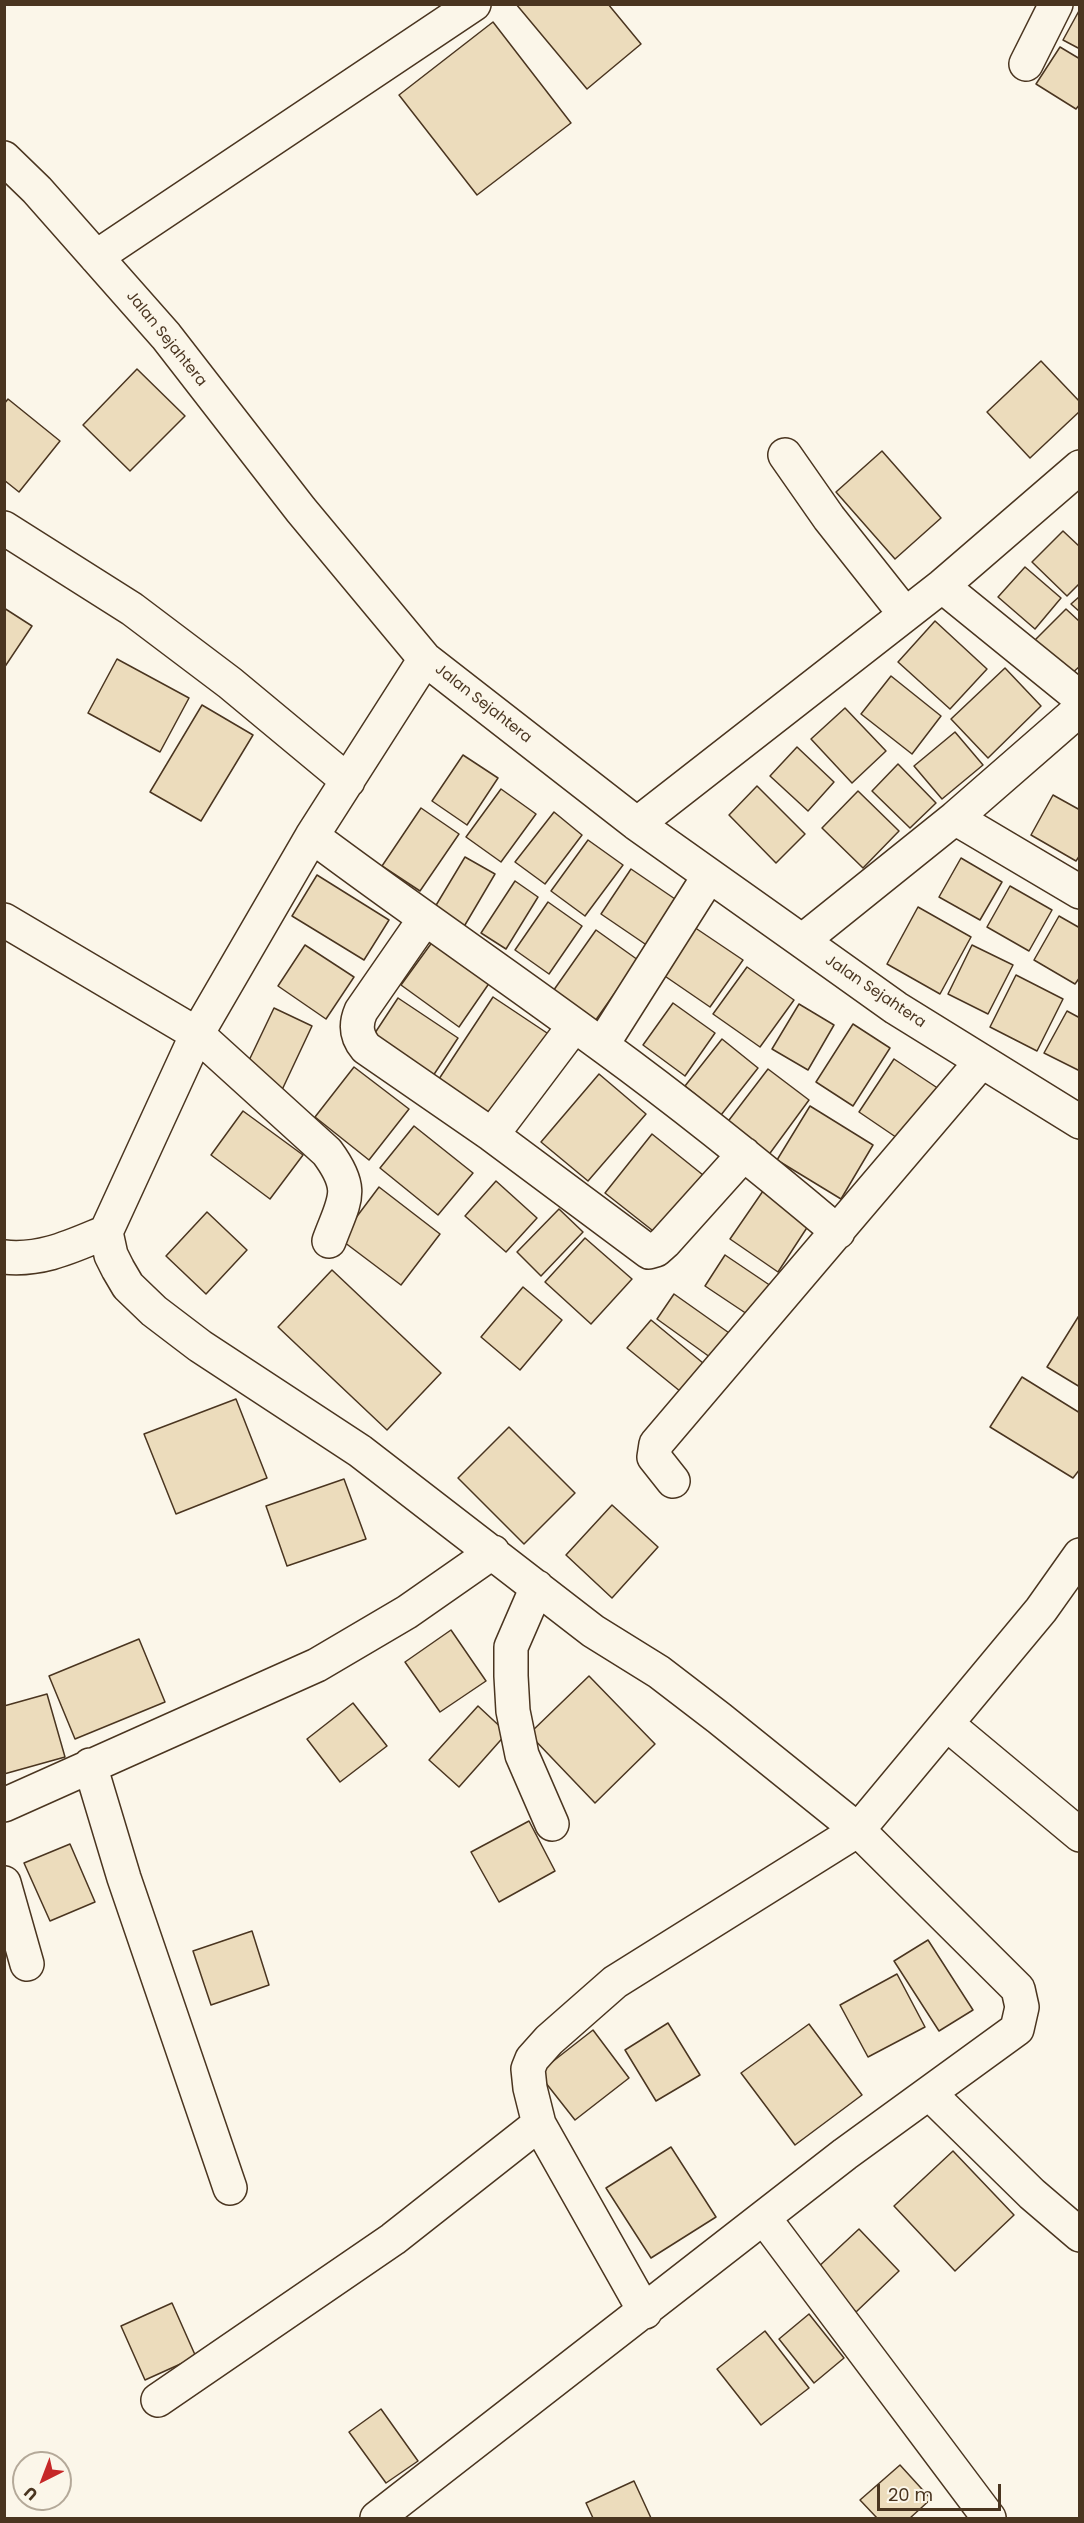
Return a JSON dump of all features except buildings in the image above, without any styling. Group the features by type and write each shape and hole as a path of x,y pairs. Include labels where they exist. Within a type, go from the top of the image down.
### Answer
{"street":[{"path":"96,257 474,4"},
{"path":"1026,64 1056,4"},
{"name":"Jalan Sejahtera","path":"4,158 166,336 301,510 425,659 637,824 802,942 896,1008 1080,1122"},
{"path":"785,455 829,518 905,614"},
{"path":"637,824 942,586 1080,467"},
{"path":"4,528 132,609 230,683 348,781"},
{"path":"942,586 1080,698"},
{"path":"377,2518 645,2312 845,2154 1017,2029 1022,2007 1018,1989 858,1830 659,1672 593,1631 494,1552 424,1503 360,1451 200,1346 154,1311 128,1286 111,1255 106,1232 197,1035 312,836 425,659"},
{"path":"802,942 955,818 1080,709"},
{"path":"955,818 1080,892"},
{"path":"312,836 424,920 602,1045 744,1154 838,1233"},
{"path":"602,1045 709,876"},
{"path":"4,920 197,1035 327,1152 339,1167 346,1189 329,1241"},
{"path":"424,920 361,1011 357,1021 358,1035 366,1048 492,1135 649,1252 656,1250 665,1242 744,1154"},
{"path":"492,1135 574,1026"},
{"path":"673,1481 654,1457 656,1444 838,1233 981,1062"},
{"path":"4,1257 21,1258 56,1253 106,1232"},
{"path":"4,1805 317,1665 407,1612 494,1552"},
{"path":"645,2312 539,2124 528,2069 532,2059 549,2040 615,1982 858,1830 948,1725 1041,1610 1080,1555"},
{"path":"537,1587 511,1647 511,1688 522,1755 552,1824"},
{"path":"948,1725 1080,1835"},
{"path":"90,1765 124,1878 230,2188"},
{"path":"4,1883 27,1964"},
{"path":"930,2094 1032,2194 1080,2235"},
{"path":"158,2400 393,2239 539,2124"},
{"path":"764,2218 989,2518"}]}
